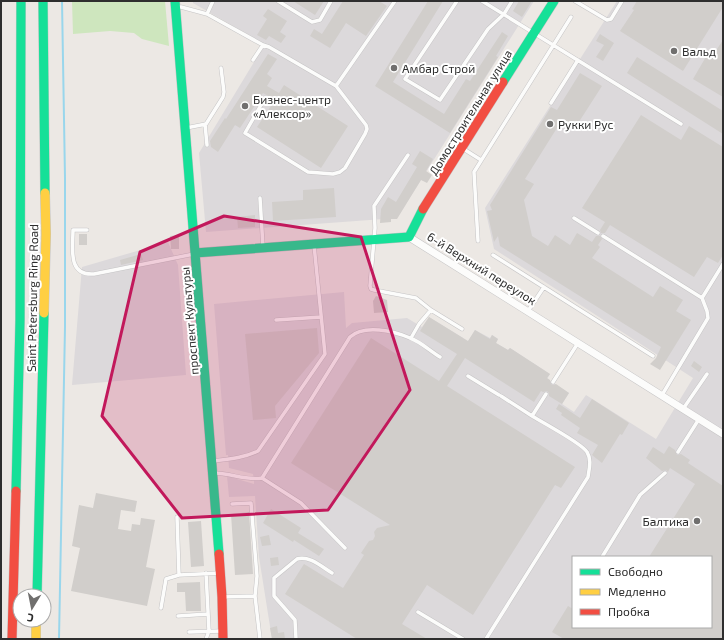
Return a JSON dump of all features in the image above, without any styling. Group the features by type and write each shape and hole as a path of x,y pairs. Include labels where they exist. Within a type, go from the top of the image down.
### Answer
{"main road":[{"name":"Saint Petersburg Ring Road","path":"12,639 20,320 21,1"},
{"name":"Saint Petersburg Ring Road","path":"37,588 46,234 43,1"},
{"name":"Домостроительная улица","path":"409,237 419,215 554,1"},
{"name":"проспект Культуры","path":"176,4 213,474 222,598 223,635"},
{"name":"6-й Верхний переулок","path":"195,253 409,237"},
{"path":"36,628 36,639"}],"street":[{"name":"6-й Верхний переулок","path":"409,237 723,434"}],"lane":[{"path":"207,14 213,1"},
{"path":"278,1 312,22 320,20 331,1"},
{"path":"336,86 395,1"},
{"path":"457,1 406,79 440,100 488,29 504,14 512,1"},
{"path":"482,1 681,124"},
{"path":"574,1 607,20 611,19 622,1"},
{"path":"176,4 181,7 207,14 269,47 336,86 366,125 367,129 345,168 340,172 334,174 308,172 245,133 265,98"},
{"path":"478,241 474,172 571,18"},
{"path":"253,60 263,45"},
{"path":"551,103 578,60"},
{"path":"186,128 207,123 223,95 222,68"},
{"path":"205,124 207,144"},
{"path":"461,148 481,160"},
{"path":"408,155 374,206 374,239 370,286 371,289 416,298 431,310 462,329"},
{"path":"260,198 263,248"},
{"path":"574,218 598,233"},
{"path":"87,230 73,230 74,263 76,268 84,274 94,274 195,253"},
{"path":"603,236 702,298 707,311 708,318 662,396"},
{"path":"212,461 249,455 258,451 325,354 314,244"},
{"path":"493,255 653,356"},
{"path":"702,298 723,264"},
{"path":"528,311 544,287"},
{"path":"411,338 419,324 431,310"},
{"path":"276,320 321,317"},
{"path":"213,474 228,474 254,480 262,478 350,336 354,333 361,330 371,330 388,332 411,338 440,356"},
{"path":"553,382 578,343"},
{"path":"683,410 707,374"},
{"path":"468,376 584,448 589,457 588,477 486,639"},
{"path":"532,416 546,394"},
{"path":"678,452 699,419"},
{"path":"603,556 640,495 665,473"},
{"path":"262,478 301,503 345,548"},
{"path":"232,504 251,503 257,576 255,596 260,639"},
{"path":"177,516 179,575"},
{"path":"296,639 295,620 274,596 274,578 297,559 302,557 307,558 332,573"},
{"path":"161,608 166,579 179,575 220,572"},
{"path":"206,573 209,631 206,639"},
{"path":"222,598 255,596"},
{"path":"418,612 463,639"},
{"path":"178,616 208,614"},
{"path":"189,632 209,631 223,635"}],"highlighted area":[{"path":"224,216 361,237 410,390 328,510 182,518 102,416 140,252"}],"shaded area":[{"path":"193,1 534,1 397,218 206,232 199,153 265,44 193,3"},
{"path":"617,1 723,1 723,639 272,639 259,557 255,496 229,497 227,476 254,484 254,479 253,474 229,468 228,455 226,455 214,304 344,292 346,328 352,323 407,318 422,327 429,317 463,338 466,345 475,330 490,338 492,335 498,339 496,343 508,350 510,348 550,374 547,379 569,393 562,404 574,412 586,395 656,439 693,378 494,249 485,208"},
{"path":"168,242 178,265 186,375 72,385 82,267"}],"green space":[{"path":"72,1 165,1 169,46 142,39 134,33 110,31 73,34"}],"building":[{"path":"293,1 324,1 315,15"},
{"path":"343,1 379,1 387,6 366,36 346,23 330,48 310,36 314,29 322,34"},
{"name":"Амбар Строй","path":"428,1 443,1 393,82 444,114 466,79 470,81 502,32 508,36 496,56 498,57 450,133 375,86"},
{"path":"519,1 532,1 522,17 513,11"},
{"name":"Вальд","path":"637,1 723,1 723,7 683,71 620,31 634,10 632,9"},
{"path":"268,9 287,21 280,32 286,36 281,43 269,36 266,40 257,35 267,19 263,16"},
{"path":"600,34 614,43 603,61 596,57 604,45 596,41"},
{"path":"723,40 723,97 693,79 707,55 711,58"},
{"path":"268,54 277,59 267,74 272,78 267,86 279,93 284,85 348,126 321,168 257,127 275,100 263,93 240,128 235,125 218,152 211,147 210,141"},
{"path":"637,57 723,111 723,134 627,73"},
{"path":"580,73 602,86 575,128 562,120 525,179 534,184 524,200 532,236 548,246 555,235 570,245 577,233 592,242 596,236 600,236 602,239 598,245 600,247 592,258 653,297 660,286 683,300 676,311 691,320 660,370 650,364 656,358 661,347 500,246 498,236 494,242 487,211 492,210 490,205 551,107 557,110"},
{"path":"641,115 681,140 689,126 723,147 723,255 718,263 707,257 694,277 610,225 605,233 601,233 600,230 605,222 582,208"},
{"path":"420,151 433,159 426,171 432,175 427,183 421,180 397,219 391,219 391,222 380,223 381,209 388,197 396,202 417,167 412,164"},
{"path":"334,188 336,217 273,221 272,202 303,200 303,190"},
{"path":"255,215 255,227 238,228 237,217"},
{"path":"79,234 87,234 87,245 79,245"},
{"path":"179,235 179,249 171,249 170,236"},
{"path":"141,254 143,260 121,265 120,260"},
{"path":"376,296 387,300 388,312 374,313 373,301"},
{"path":"429,317 468,341 475,330 490,339 492,335 498,339 496,343 508,350 510,348 550,374 547,378 550,380 551,384 556,384 569,393 562,404 549,396 547,391 541,391 534,402 465,358 447,386 575,467 561,488 555,485 473,615 427,585 402,624 427,639 357,639 285,594 304,564 343,588 364,555 361,553 369,541 373,540 375,536 374,532 377,528 390,525 291,463 371,338 439,381 457,354 420,331"},
{"path":"317,328 319,353 275,406 276,418 253,420 245,334"},
{"path":"694,361 702,367 699,372 691,366"},
{"path":"592,399 629,423 622,435 620,434 602,463 592,455 598,445 577,433 580,428 561,415 562,413 556,409 559,404 580,418"},
{"name":"Балтика","path":"669,446 675,450 677,455 681,454 690,460 688,463 723,486 723,639 564,639 552,632 568,606 572,608 572,628 712,628 712,556 650,556 695,484 670,468 668,472 666,470 662,471 646,458 653,447 664,454"},
{"path":"96,493 137,501 135,512 121,510 118,529 131,531 132,524 140,525 141,518 155,520 146,567 155,569 147,606 71,591 80,548 72,546 79,505 93,508"},
{"path":"271,509 301,528 298,533 324,549 319,556 263,523"},
{"path":"249,512 253,574 235,575 231,514"},
{"path":"201,521 204,566 191,567 188,522"},
{"path":"269,535 271,545 262,546 260,537"},
{"path":"278,557 279,565 271,566 270,558"},
{"path":"200,582 201,611 186,611 185,592 177,592 177,583"},
{"path":"277,626 278,633 284,632 285,639 272,639 270,628"}],"waterway":[{"path":"59,639 65,327 65,178 62,1"}],"traffic: fast":[{"path":"16,491 20,320 21,1"},
{"path":"43,1 45,193"},
{"path":"175,1 219,554"},
{"path":"503,82 554,1"},
{"path":"195,253 409,237 423,209"},
{"path":"37,588 44,313"}],"traffic: slow":[{"path":"44,313 46,234 45,193"},
{"path":"36,628 36,639"}],"traffic: jam":[{"path":"423,209 503,82"},
{"path":"12,639 16,491"},
{"path":"219,554 223,639"}],"place":[{"name":"Вальд","path":"674,51"},
{"name":"Амбар Строй","path":"394,68"},
{"name":"Бизнес-центр «Алексор»","path":"245,106"},
{"name":"Рукки Рус","path":"550,124"},
{"name":"Балтика","path":"697,521"}]}
